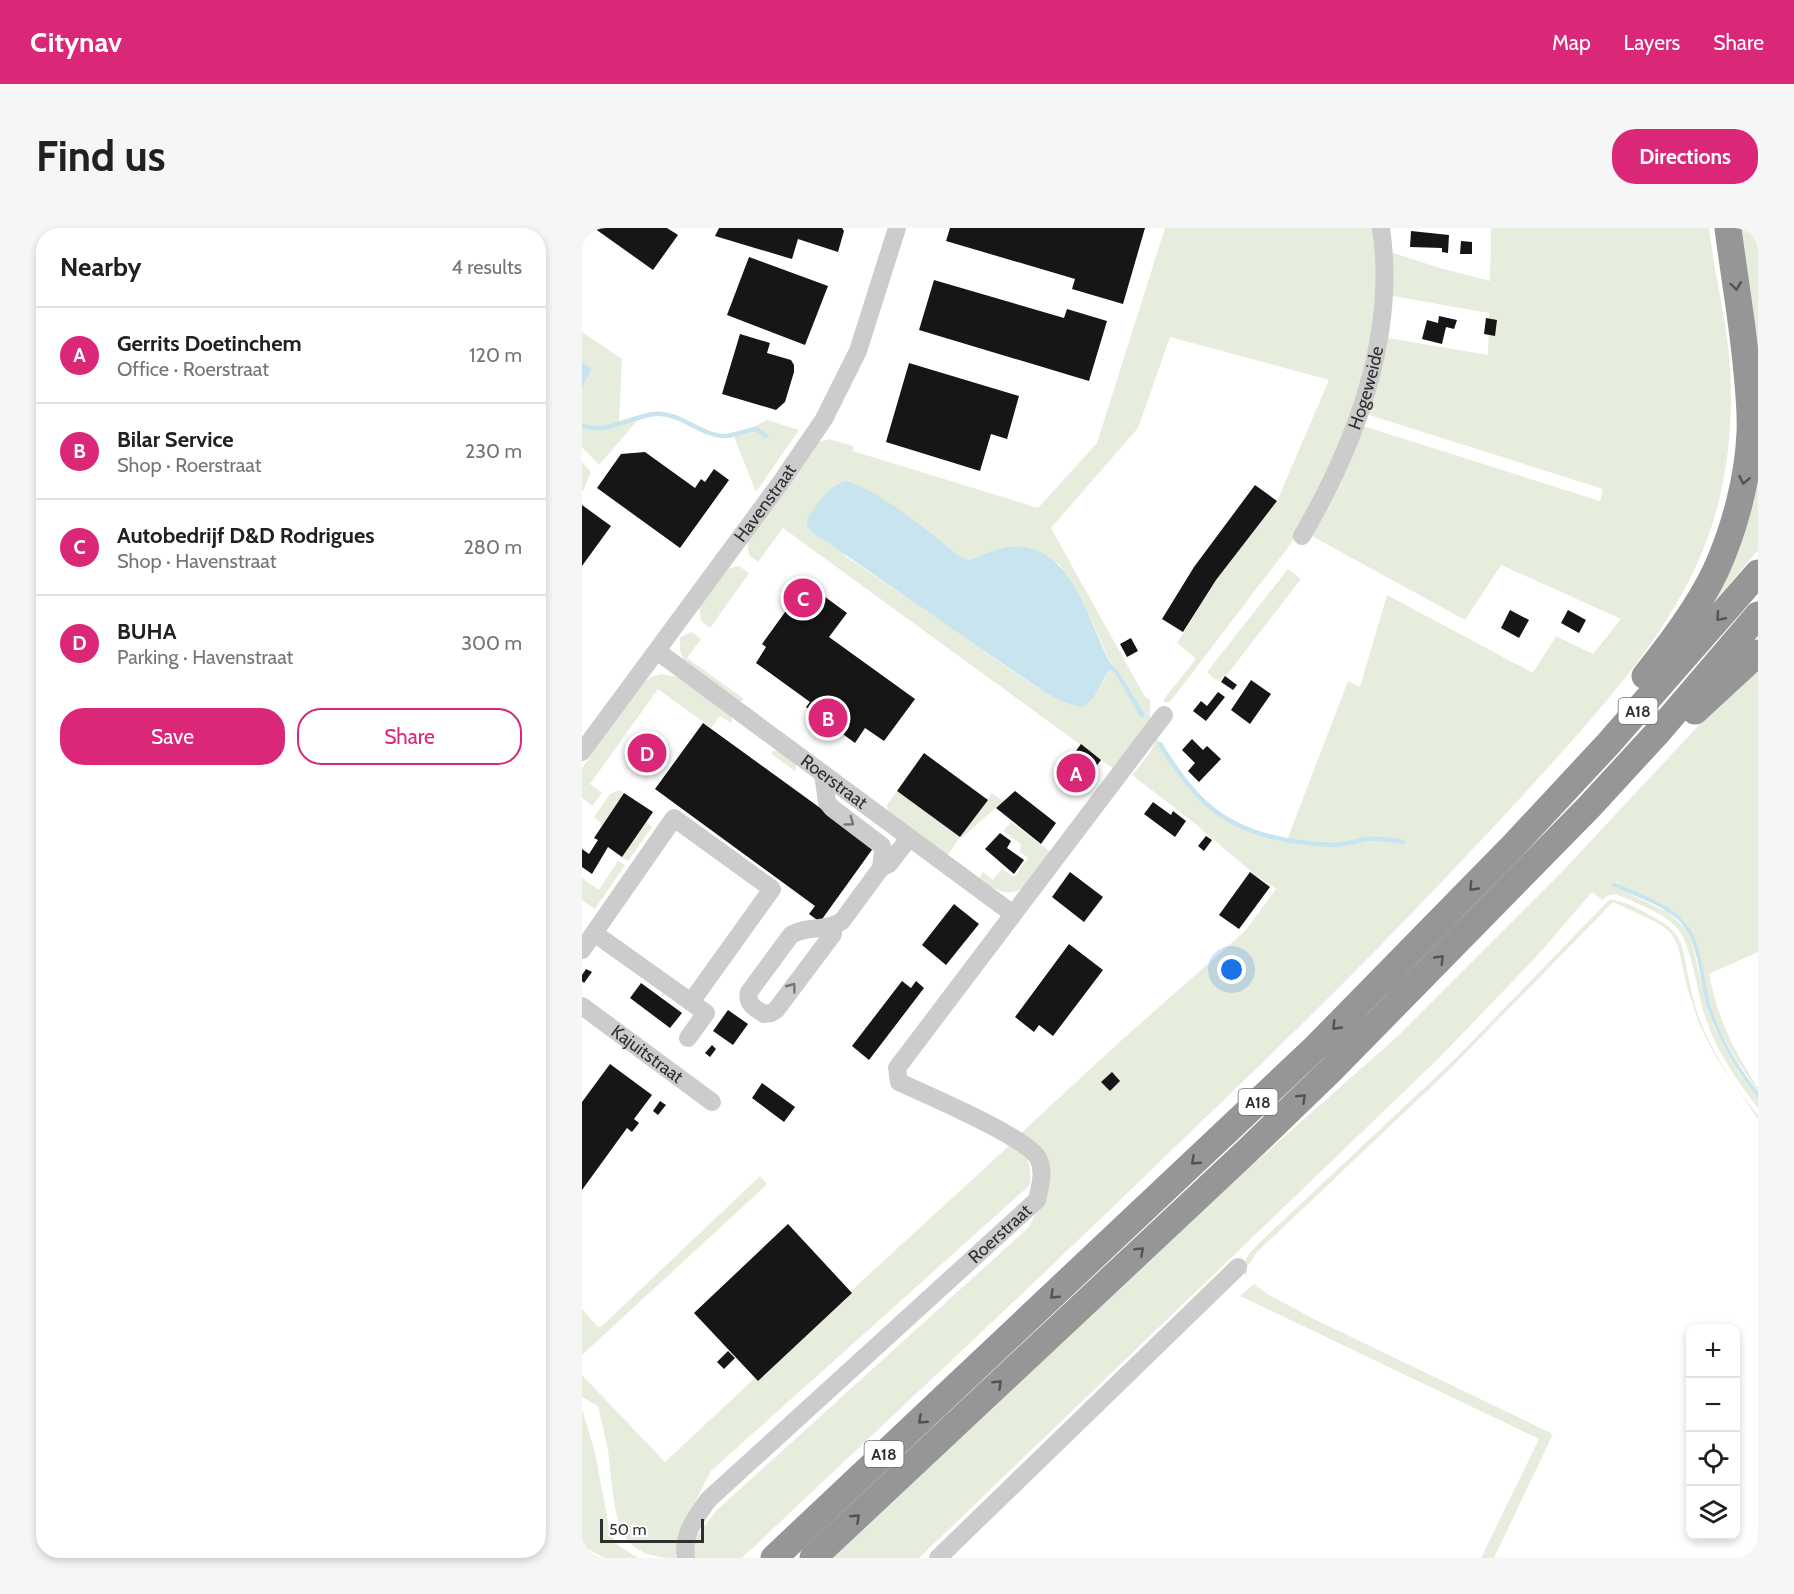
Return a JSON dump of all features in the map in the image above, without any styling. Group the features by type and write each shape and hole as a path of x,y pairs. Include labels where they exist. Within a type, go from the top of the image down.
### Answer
{"highway":[{"name":"A18","path":"1514,845 1673,641 1716,570 1731,528 1747,466 1750,431 1744,341 1728,228"},
{"name":"A18","path":"774,1558 1316,1047 1514,845 1609,743 1758,573"},
{"name":"A18","path":"813,1558 1288,1112 1589,807 1659,731 1758,615"},
{"name":"A18","path":"1589,807 1758,652"}],"street":[{"name":"Havenstraat","path":"582,752 781,482 824,418 858,351 897,228"},
{"name":"Hogeweide","path":"1302,536 1331,482 1363,406 1370,380 1382,312 1385,274 1381,228"},
{"name":"Roerstraat","path":"657,651 1013,914"},
{"name":"Roerstraat","path":"686,1558 684,1548 688,1531 708,1500 1037,1200 1042,1172 1037,1158 1019,1140 899,1082 897,1068 1164,715"},
{"path":"823,774 827,802 882,846 881,868"},
{"path":"582,950 674,818 772,889 691,1002"},
{"path":"833,927 833,934 776,1010 764,1014 749,1004 747,998 749,992 791,935 797,932 833,927 848,915 881,868 889,864 909,838"},
{"path":"594,933 706,1013 688,1038"},
{"name":"Kajuitstraat","path":"582,1006 712,1102"},
{"path":"938,1558 1238,1267"}],"green space":[{"path":"1165,228 1377,228 1382,276 1364,390 1305,525 1170,702 1164,703 1164,699 1196,659 1177,643 1216,580 1277,501 1329,380 1170,337 1138,428 1051,528 1145,697 1150,700 1150,721 1115,770 783,528 758,562 749,555 747,542 818,442 829,439 853,446 853,451 1038,508 1097,443","holes":["853,483 892,506 968,560 1009,547 1059,564 1091,619 1111,664 1117,669 1145,714 1144,717 1140,716 1114,672 1109,670 1103,682 1075,706 1061,700 1019,675 845,556"]},
{"path":"1491,228 1709,228 1729,354 1731,402 1728,449 1720,496 1703,551 1672,611 1613,693 1526,792 1385,941 1246,1078 742,1558 692,1558 692,1542 717,1510 1029,1227 1045,1194 1020,1134 1245,931 1276,889 1278,890 1254,874 1193,822 1132,775 1149,754 1157,739 1182,778 1208,807 1242,827 1262,835 1287,840 1348,681 1360,687 1387,595 1533,673 1556,636 1593,654 1621,619 1501,565 1465,620 1312,536 1360,425 1600,501 1603,489 1363,413 1382,337 1488,355 1489,313 1387,295 1390,252 1490,281"},
{"path":"1734,228 1758,228 1758,550 1688,630 1741,516"},
{"path":"582,332 622,359 619,421 642,415 599,465 582,447 582,388 592,371 582,362"},
{"path":"767,420 799,430 756,492 734,437"},
{"path":"582,462 591,472 583,491 582,490"},
{"path":"739,566 749,573 710,628 701,621 699,607 727,569"},
{"path":"1288,569 1301,579 1226,676 1220,680 1214,679 1207,672"},
{"path":"692,632 701,639 687,658 744,699 742,701 737,702 685,663 680,651 680,637"},
{"path":"1758,665 1758,952 1709,974 1717,1006 1728,1034 1758,1088 1758,1092 1719,1029 1687,923 1668,908 1619,883 1614,882 1611,885 1667,912 1686,929 1692,943 1707,1008 1716,1032 1742,1077 1758,1099 1758,1108 1729,1067 1712,1034 1703,1011 1687,946 1676,927 1655,912 1616,894 1609,895 1602,900 1592,892 1536,957 1440,1057 919,1558 828,1558 1091,1312 1399,1035 1559,875 1740,681"},
{"path":"661,674 677,677 731,716 731,723 720,716 711,728 658,689 590,784 602,793 592,806 582,798 582,768 644,683 651,677"},
{"path":"773,751 778,751 796,763 795,771 771,754"},
{"path":"619,790 624,793 603,824 594,817 610,794"},
{"path":"897,791 960,837 947,856 888,812 887,805"},
{"path":"992,793 1003,801 962,838 960,837"},
{"path":"646,822 652,827 628,861 622,857"},
{"path":"1011,822 1052,853 1029,883 1014,892 1004,892 979,879 983,872 993,880 1002,869 1014,877 1028,858 1020,852 1021,844 1003,831"},
{"path":"618,861 625,865 595,909 582,900 582,878 599,890"},
{"path":"1609,900 1623,902 1642,910 1667,926 1677,936 1682,946 1698,1015 1709,1042 1740,1092 1758,1115 1758,1119 1717,1059 1700,1026 1687,987 1678,946 1671,933 1660,924 1613,902 1447,1072 1257,1252 1247,1267 1247,1277 1241,1268 1259,1243 1457,1057"},
{"path":"1012,1143 1028,1161 1030,1185 711,1471 691,1510 677,1558 659,1557 646,1553 630,1543 624,1535 616,1513 608,1451 598,1406 582,1397 582,1375 665,1462 755,1378 758,1381 852,1293 851,1291"},
{"path":"760,1176 767,1184 582,1355 582,1309 598,1327 602,1326"},
{"path":"1254,1284 1267,1294 1314,1319 1553,1434 1494,1558 1481,1558 1539,1439 1240,1296"},
{"path":"582,1409 595,1452 610,1533 619,1546 638,1558 605,1558 582,1546"}],"water":[{"path":"582,362 592,370 582,388"},
{"path":"845,481 858,485 888,502 968,560 1008,547 1030,548 1047,556 1062,569 1074,587 1111,664 1117,669 1145,714 1144,717 1140,717 1114,672 1109,670 1093,698 1083,707 1075,706 1053,696 811,531 807,525 807,519 828,492"},
{"path":"1614,882 1670,909 1691,930 1696,941 1713,1013 1732,1054 1758,1092 1758,1099 1743,1078 1712,1022 1695,950 1685,928 1670,913 1611,885"}],"building":[{"path":"594,228 667,228 678,235 653,270"},
{"path":"719,228 842,228 844,231 838,252 798,239 792,259 715,236"},
{"path":"950,228 1145,228 1123,304 1072,289 1075,279 946,241"},
{"path":"1411,231 1449,235 1448,253 1442,252 1442,248 1410,247"},
{"path":"1461,241 1472,242 1472,254 1460,254"},
{"path":"749,257 828,286 805,345 727,315"},
{"path":"934,280 1064,318 1067,309 1107,321 1089,381 919,330"},
{"path":"1439,316 1457,320 1454,329 1446,327 1442,344 1422,339 1427,320 1438,323"},
{"path":"1486,318 1497,320 1495,336 1484,334"},
{"path":"740,334 770,343 767,353 791,360 794,365 785,402 776,410 722,394"},
{"path":"909,363 1019,396 1007,439 991,434 980,471 886,442"},
{"path":"645,452 695,488 701,479 705,482 714,469 729,480 680,548 597,488 621,454"},
{"path":"1255,485 1277,501 1216,580 1183,632 1162,619 1194,567"},
{"path":"582,505 611,526 582,566"},
{"path":"806,583 847,613 829,637 915,699 884,741 865,728 855,743 806,707 810,702 756,663 766,647 762,644"},
{"path":"1510,610 1529,620 1519,638 1501,628"},
{"path":"1568,610 1586,620 1579,633 1561,623"},
{"path":"1131,638 1138,651 1127,657 1120,644"},
{"path":"1225,676 1237,685 1233,690 1221,682"},
{"path":"1251,680 1271,694 1250,724 1231,710"},
{"path":"1218,692 1225,697 1206,721 1193,711 1201,701 1207,706"},
{"path":"703,723 874,847 820,922 809,914 815,906 655,789"},
{"path":"1192,739 1203,750 1207,746 1221,759 1199,782 1188,771 1195,763 1182,750"},
{"path":"1081,744 1101,760 1076,793 1056,778"},
{"path":"924,753 988,800 960,837 897,791"},
{"path":"1015,791 1056,823 1041,844 996,808"},
{"path":"624,793 653,812 622,857 608,847 592,874 582,867 582,849 589,854 598,840 594,838"},
{"path":"1153,802 1171,815 1173,811 1186,821 1175,837 1144,814"},
{"path":"1000,833 1011,841 1007,848 1024,860 1014,874 985,849"},
{"path":"1206,836 1212,840 1204,851 1198,846"},
{"path":"1070,872 1103,897 1084,922 1052,897"},
{"path":"1250,872 1270,887 1239,929 1219,915"},
{"path":"954,904 979,924 946,965 922,945"},
{"path":"1069,944 1103,970 1053,1036 1039,1025 1034,1032 1015,1017"},
{"path":"586,969 592,972 584,983 582,975"},
{"path":"902,981 911,988 916,981 924,988 869,1060 852,1046"},
{"path":"641,983 682,1013 670,1028 630,998"},
{"path":"728,1010 748,1024 733,1045 713,1031"},
{"path":"712,1045 716,1049 710,1057 705,1053"},
{"path":"610,1064 652,1095 634,1119 639,1123 632,1132 627,1128 582,1190 582,1102"},
{"path":"1112,1072 1120,1081 1110,1091 1101,1082"},
{"path":"762,1083 795,1107 784,1122 752,1098"},
{"path":"660,1101 666,1105 658,1115 653,1111"},
{"path":"788,1224 852,1293 758,1381 694,1313"},
{"path":"728,1351 735,1358 724,1369 717,1362"}],"waterway":[{"path":"582,426 609,427 645,416 663,414 716,435 728,436 756,429 766,436"},
{"path":"1160,744 1197,795 1226,819 1244,828 1263,835 1317,844 1336,845 1367,839 1403,842"}],"place":[{"name":"Autobedrijf D&D Rodrigues","path":"803,598"},
{"name":"Bilar Service","path":"828,718"},
{"name":"BUHA","path":"647,753"},
{"name":"Gerrits Doetinchem","path":"1076,773"}]}
